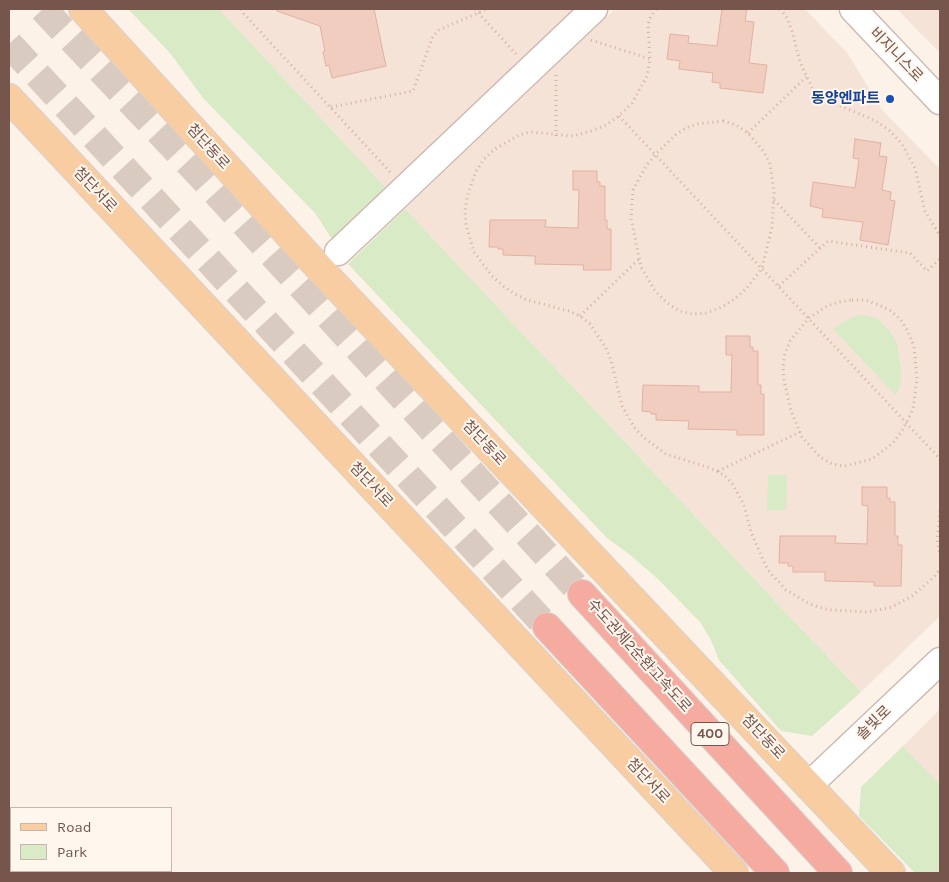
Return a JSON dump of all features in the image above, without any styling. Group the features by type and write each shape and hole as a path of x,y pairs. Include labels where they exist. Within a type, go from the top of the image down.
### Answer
{"highway":[{"name":"수도권제2순환고속도로","path":"582,594 838,873"},
{"path":"547,626 775,873"}],"main road":[{"name":"첨단동로","path":"83,9 326,276 891,873"},
{"name":"첨단서로","path":"9,98 734,873"}],"street":[{"path":"338,252 594,9"},
{"name":"비지니스로","path":"853,9 940,101"},
{"name":"솔빛로","path":"808,786 940,661"}],"path":[{"path":"242,9 244,14 405,188"},
{"path":"475,9 530,69"},
{"path":"331,107 413,91 433,36 439,30 487,9"},
{"path":"656,9 648,24 650,59 647,76 632,103 619,116 606,124 574,136 556,136 530,132 518,135 501,145 484,159 470,183 465,212 466,225 474,252 502,286 526,300 569,311 580,316 590,324 606,348 611,360 622,406 634,427 643,437 666,454 717,472 732,483 744,504 751,532 768,570 786,590 808,603 830,610 868,612 892,607 912,596 934,577 940,569"},
{"path":"780,9 786,16 800,62 813,90 823,99 879,123 890,131 902,144 916,168 925,211 940,236"},
{"path":"556,136 562,39 650,59"},
{"path":"748,132 806,77"},
{"path":"619,116 940,459"},
{"path":"723,121 736,125 748,132 764,152 770,164 773,178 774,200 770,241 762,268 736,298 722,307 706,313 692,314 679,310 666,302 655,291 641,267 630,218 633,190 646,166 655,155 686,128 697,124 723,121"},
{"path":"774,200 820,248"},
{"path":"778,286 828,241 910,253 927,271 940,259"},
{"path":"580,316 639,259"},
{"path":"866,300 891,311 901,320 914,346 916,363 913,409 906,423 902,431 882,452 872,459 845,466 832,464 811,448 800,432 791,411 785,387 783,367 790,341 809,318 827,306 839,302 866,300"},
{"path":"717,472 800,432"},
{"path":"940,511 937,539 940,556"}],"shaded area":[{"path":"219,9 576,9 387,189"},
{"path":"615,9 805,9 848,54 882,110 940,169 940,616 861,692 405,209"},
{"path":"897,9 940,9 940,53"},
{"path":"940,709 940,785 903,746"}],"green space":[{"path":"128,9 219,9 387,189 332,239 315,213 203,98 170,53"},
{"path":"405,209 861,692 812,736 781,731 719,660 711,640 700,622 658,579 607,538 348,264"},
{"path":"860,315 877,318 892,334 897,344 901,368 900,387 896,395 833,329 850,318"},
{"path":"768,475 787,475 786,510 767,510"},
{"path":"903,746 940,785 940,873 915,873 859,816 861,787"}],"building":[{"path":"277,9 374,9 386,66 332,78 329,65 326,66 320,26 277,11"},
{"path":"722,9 747,9 745,21 754,22 749,63 767,65 763,93 720,88 720,83 712,82 713,73 679,69 680,61 667,59 670,34 689,36 688,43 717,46"},
{"path":"855,139 881,143 879,156 887,157 882,190 891,192 890,200 895,201 888,245 860,240 863,222 822,217 823,209 810,206 813,182 855,188 859,159 853,158"},
{"path":"573,171 597,171 597,182 600,182 600,186 605,186 605,220 607,220 607,229 611,229 611,270 583,270 584,265 535,264 535,256 503,255 503,249 489,247 490,220 546,220 545,227 578,228 579,190 573,190"},
{"path":"726,336 750,336 750,347 753,347 753,351 758,351 758,385 761,385 761,394 764,394 764,435 737,435 737,430 688,429 689,421 656,420 656,414 642,411 643,385 699,386 699,392 731,392 732,355 726,355"},
{"path":"862,487 887,487 887,498 890,498 890,502 895,502 895,536 898,536 898,545 902,545 901,586 874,586 874,582 825,581 825,572 793,572 793,566 788,566 788,563 779,563 780,536 836,536 835,543 867,544 868,506 862,505"}],"tunnel":[{"path":"43,9 200,175 582,594"},
{"path":"9,44 547,627"}],"place":[{"name":"동양엔파트","path":"890,99"}]}
